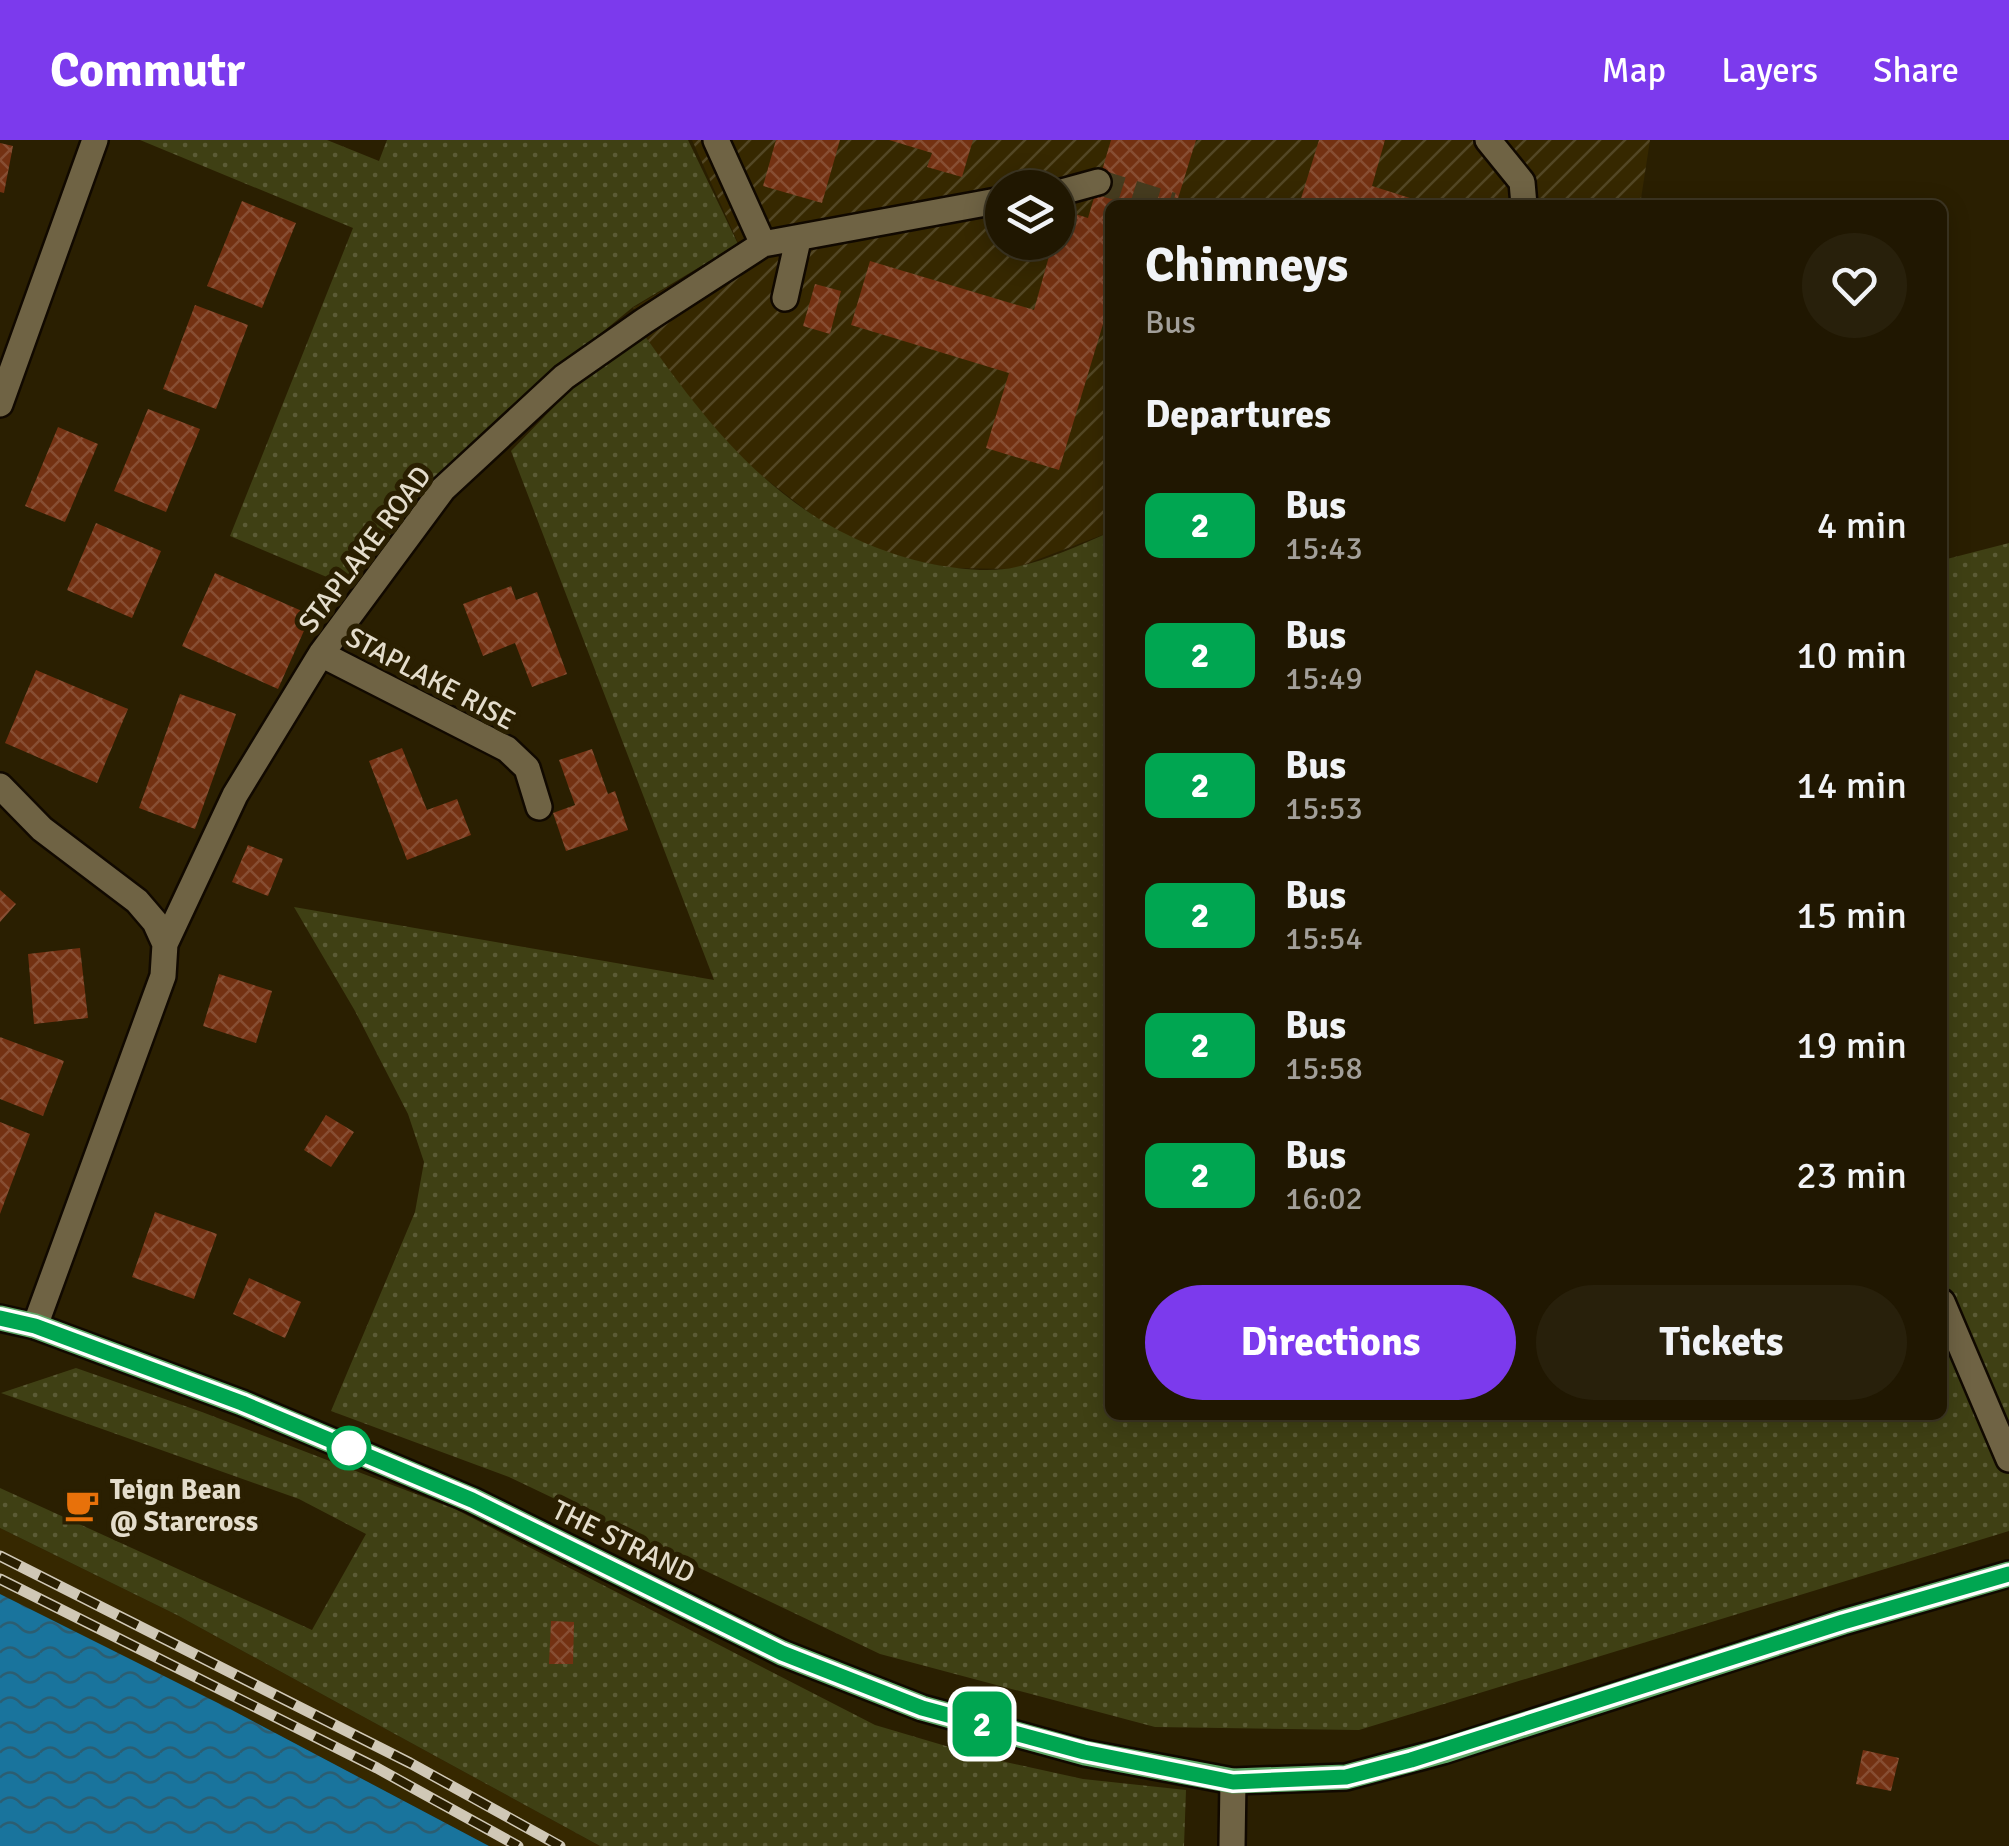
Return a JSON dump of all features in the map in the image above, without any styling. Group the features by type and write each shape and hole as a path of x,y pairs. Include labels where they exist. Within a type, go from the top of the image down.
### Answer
{"main road":[{"name":"THE STRAND","path":"0,1318 35,1326 242,1403 472,1500 782,1653 922,1708 1084,1752 1233,1782 1346,1777 1427,1756 1843,1622 2009,1574"}],"street":[{"path":"0,404 96,140"},
{"path":"716,140 763,244 985,203"},
{"path":"1488,140 1522,182 1524,200"},
{"path":"1075,188 1098,182"},
{"path":"785,298 798,240"},
{"name":"STAPLAKE ROAD","path":"35,1326 163,976 165,944 235,795 321,654 444,489 564,377 763,244"},
{"name":"STAPLAKE RISE","path":"321,654 507,749 526,768 539,807"},
{"path":"0,786 42,829 136,901 155,922 165,944"},
{"path":"1947,1314 2009,1459"},
{"path":"1232,1846 1233,1782"}],"shaded area":[{"path":"140,140 327,140 379,161 387,140 688,140 738,244 633,307 515,404 348,586 230,536 353,228"},
{"path":"692,140 1650,140 1641,200 1105,200 1105,534 1013,569 951,568 906,559 829,528 740,459 693,405 645,336 652,332 633,308 739,245"},
{"path":"645,336 703,413 766,480 841,532 884,551 942,566 996,570 1040,560 1105,534 1105,1420 1947,1420 1947,559 2009,543 2009,1531 1359,1730 1155,1727 880,1654 509,1477 331,1411 415,1212 424,1162 408,1114 355,1011 294,907 714,980 511,451 578,382"},
{"path":"76,1368 455,1509 875,1725 983,1757 1083,1779 1186,1790 1184,1846 600,1846 177,1615 0,1528 0,1488 312,1630 366,1534 299,1499 1,1393"},
{"path":"0,1528 177,1615 600,1846 489,1846 232,1710 0,1594"}],"water":[{"path":"0,1594 232,1710 489,1846 0,1846"}],"building":[{"path":"776,140 840,140 822,203 763,186"},
{"path":"889,140 973,140 962,177 927,167 932,153"},
{"path":"1111,140 1196,140 1178,200 1105,200 1105,318 1059,470 986,448 1009,373 851,325 870,261 1034,310 1048,260 1075,260 1075,214 1088,218"},
{"path":"1319,140 1385,140 1372,186 1416,200 1301,200"},
{"path":"0,143 13,146 4,193 0,192"},
{"path":"242,201 296,223 262,308 207,286"},
{"path":"815,284 841,291 830,334 803,326"},
{"path":"195,305 248,325 216,409 163,389"},
{"path":"148,409 200,429 166,512 114,491"},
{"path":"58,427 98,444 65,522 25,506"},
{"path":"96,523 161,551 132,618 67,590"},
{"path":"215,573 311,615 278,689 182,646"},
{"path":"511,586 516,600 537,592 567,674 532,687 515,643 483,656 463,604"},
{"path":"36,670 128,709 97,783 5,743"},
{"path":"180,694 236,714 195,829 139,808"},
{"path":"402,748 427,810 457,799 471,835 407,860 369,761"},
{"path":"592,749 608,794 615,791 628,830 566,851 553,813 575,805 559,760"},
{"path":"248,845 283,859 268,896 232,882"},
{"path":"0,890 16,904 0,922"},
{"path":"80,948 88,1018 34,1024 28,954"},
{"path":"219,974 272,991 256,1043 203,1026"},
{"path":"0,1037 64,1061 43,1116 0,1099"},
{"path":"326,1115 354,1132 331,1167 304,1150"},
{"path":"0,1122 30,1134 0,1214"},
{"path":"155,1212 217,1234 194,1299 132,1277"},
{"path":"249,1278 301,1302 285,1338 233,1314"},
{"path":"75,1494 94,1504 87,1516 69,1507"},
{"path":"551,1621 574,1622 573,1664 549,1664"},
{"path":"1863,1750 1899,1758 1891,1791 1856,1784"}],"tunnel":[{"path":"1098,182 1156,200"}],"railway":[{"path":"0,1556 410,1763 560,1846"},
{"path":"0,1579 377,1768 518,1846"}],"bus line":[{"name":"2","path":"0,1318 35,1326 242,1403 472,1500 782,1653 922,1708 1084,1752 1233,1782 1346,1777 1411,1760 1843,1622 2009,1574"}],"place":[{"name":"Teign Bean @ Starcross","path":"82,1505"}]}
